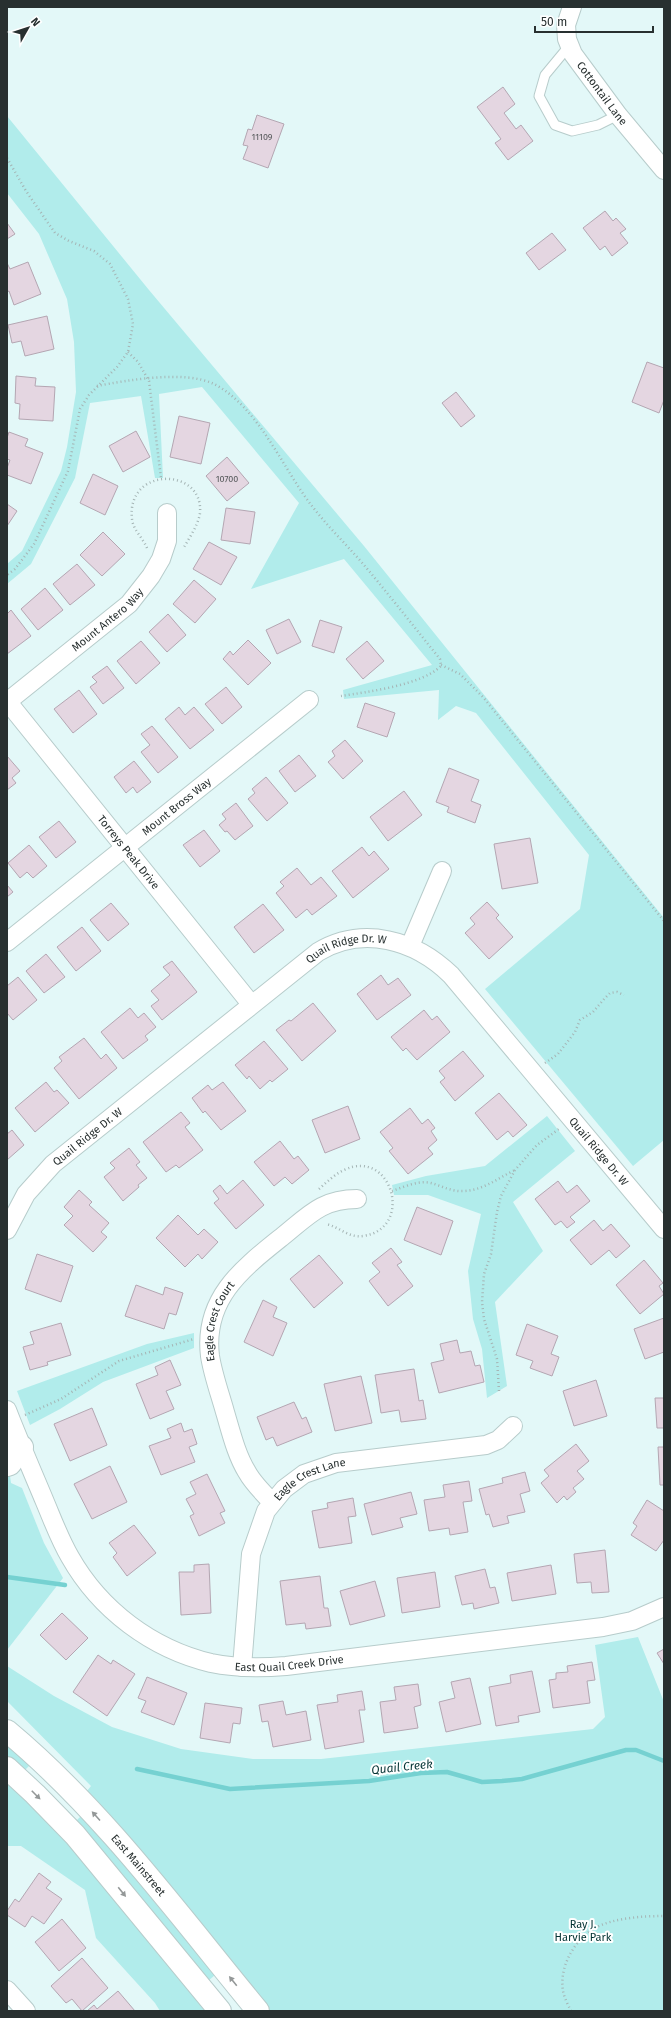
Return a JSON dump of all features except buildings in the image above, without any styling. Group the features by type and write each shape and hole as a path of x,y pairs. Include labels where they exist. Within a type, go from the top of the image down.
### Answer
{"main road":[{"path":"7,1465 10,1464 14,1444"},
{"name":"East Mainstreet","path":"7,1731 53,1772 98,1818 258,2011"},
{"path":"7,1768 35,1794 78,1839 220,2011"}],"street":[{"name":"Cottontail Lane","path":"572,7 566,25 569,46 584,72 664,170"},
{"name":"Mount Antero Way","path":"7,701 120,612 133,599 151,576 165,549 167,541 167,512"},
{"name":"Mount Bross Way","path":"7,942 309,700"},
{"name":"Torreys Peak Drive","path":"7,701 251,1004"},
{"path":"410,946 442,871"},
{"name":"Quail Ridge Dr. W","path":"7,1230 26,1194 53,1164 251,1004 318,952 334,944 354,939 376,938 410,946 426,954 451,975 664,1229"},
{"name":"Eagle Crest Court","path":"272,1502 247,1473 241,1462 229,1425 210,1357 210,1338 214,1317 218,1303 231,1282 250,1262 323,1205 343,1199 357,1199"},
{"path":"7,1410 14,1444"},
{"name":"Eagle Crest Lane","path":"242,1667 251,1554 258,1530 272,1502 284,1489 295,1480 325,1466 345,1461 486,1445 498,1440 513,1426"},
{"name":"East Quail Creek Drive","path":"14,1444 70,1557 90,1588 109,1608 130,1626 174,1650 212,1663 242,1667 286,1666 603,1627 632,1621 664,1606"},
{"path":"7,1990 26,2011"}],"lane":[{"path":"569,46 545,75 539,96 555,125 572,131 598,125 618,115"}],"path":[{"path":"7,158 29,197 55,233 69,242 94,251 110,264 128,299 133,324 128,352 117,367 97,386 80,409 68,471 30,552 7,575"},
{"path":"128,352 138,362 148,378 151,391 161,478"},
{"path":"97,386 148,378 195,379 206,382 230,395 239,403 281,457 310,505 371,573 440,659 441,665 437,670 425,676 386,688 341,696"},
{"path":"441,665 460,674 483,697 664,921"},
{"path":"544,1064 558,1054 575,1032 580,1020 593,1012 605,998 610,994 617,992 624,995"},
{"path":"499,1391 497,1359 484,1319 482,1286 484,1274 491,1254 499,1203 516,1170 537,1145 560,1129"},
{"path":"315,1192 345,1170 361,1167 375,1171 382,1176 392,1191 392,1211 389,1219 376,1232 363,1236 355,1236 340,1231 333,1225 322,1225"},
{"path":"392,1191 418,1182 430,1183 452,1191 470,1191 482,1187 516,1170"},
{"path":"25,1415 61,1399 119,1361 196,1338 195,1345"},
{"path":"571,2011 563,1991 563,1978 566,1962 576,1944 595,1928 601,1926 642,1917 664,1916"}],"green space":[{"path":"7,116 149,290 364,546 664,918 664,1140 633,1166 485,989 580,909 589,855 476,713 456,706 438,720 439,690 344,699 343,690 432,665 344,559 251,589 299,503 202,387 159,394 163,478 155,478 141,396 90,403 75,478 31,564 7,584 7,564 22,551 61,471 67,447 76,392 74,342 67,299 39,234 7,193"},
{"path":"547,1116 575,1151 513,1202 543,1251 495,1302 507,1386 487,1398 482,1349 473,1319 468,1271 481,1214 428,1195 394,1195 392,1185 426,1176 485,1166"},
{"path":"194,1333 194,1348 103,1382 60,1409 30,1425 17,1391 147,1344"},
{"path":"7,1476 10,1476 11,1483 22,1488 44,1543 63,1578 7,1650"},
{"name":"Ray J. Harvie Park","path":"638,1637 664,1702 664,2011 269,2011 87,1791 91,1786 7,1701 7,1666 54,1696 112,1727 181,1749 253,1759 321,1759 593,1729 605,1717 595,1645"},
{"path":"7,1743 31,1764 24,1771 7,1756"},
{"path":"7,1783 71,1845 208,2011 160,2011 155,2003 96,1938 85,1890 21,1846 7,1846"},
{"path":"82,1815 215,1975 208,1981 75,1822"}],"waterway":[{"path":"7,1577 65,1585"},
{"name":"Quail Creek","path":"137,1769 230,1789 369,1781 421,1773 447,1772 482,1782 502,1781 522,1779 626,1750 636,1750 664,1761"}]}
